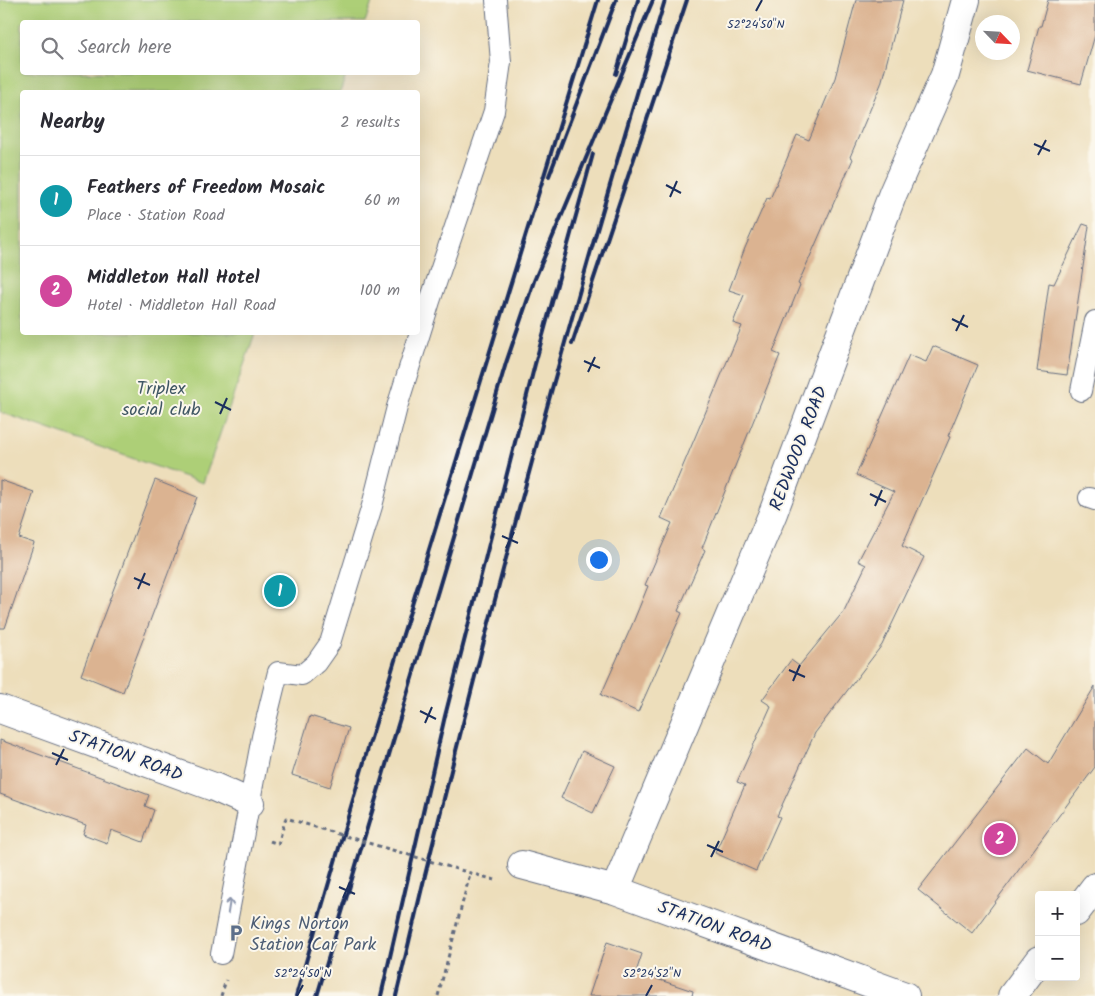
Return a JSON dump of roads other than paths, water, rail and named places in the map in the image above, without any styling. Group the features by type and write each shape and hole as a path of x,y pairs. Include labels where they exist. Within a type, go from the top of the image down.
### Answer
{"street":[{"name":"REDWOOD ROAD","path":"615,890 773,513 893,193 945,75 966,0"},
{"name":"STATION ROAD","path":"0,709 214,787 250,803"},
{"name":"STATION ROAD","path":"522,865 615,890 905,996"},
{"path":"1080,907 1095,887"},
{"path":"1012,996 1035,965"}],"lane":[{"path":"221,954 262,737 278,672 302,675 316,663 330,643 372,506 405,381 494,112 501,62 496,0"},
{"path":"1081,391 1095,321"}],"railway":[{"path":"296,996 368,748 598,0"},
{"path":"549,176 616,0"},
{"path":"616,74 638,0"},
{"path":"317,996 506,363 534,281 653,0"},
{"path":"396,996 489,620 592,247 665,0"},
{"path":"572,344 687,0"},
{"path":"381,996 445,716 535,364 593,154"}],"place":[{"name":"Feathers of Freedom Mosaic","path":"280,591"},
{"name":"Middleton Hall Hotel","path":"1000,839"},
{"name":"Kings Norton Station Car Park","path":"236,933"}],"park label":[{"name":"Triplex social club","path":"161,398"}]}
